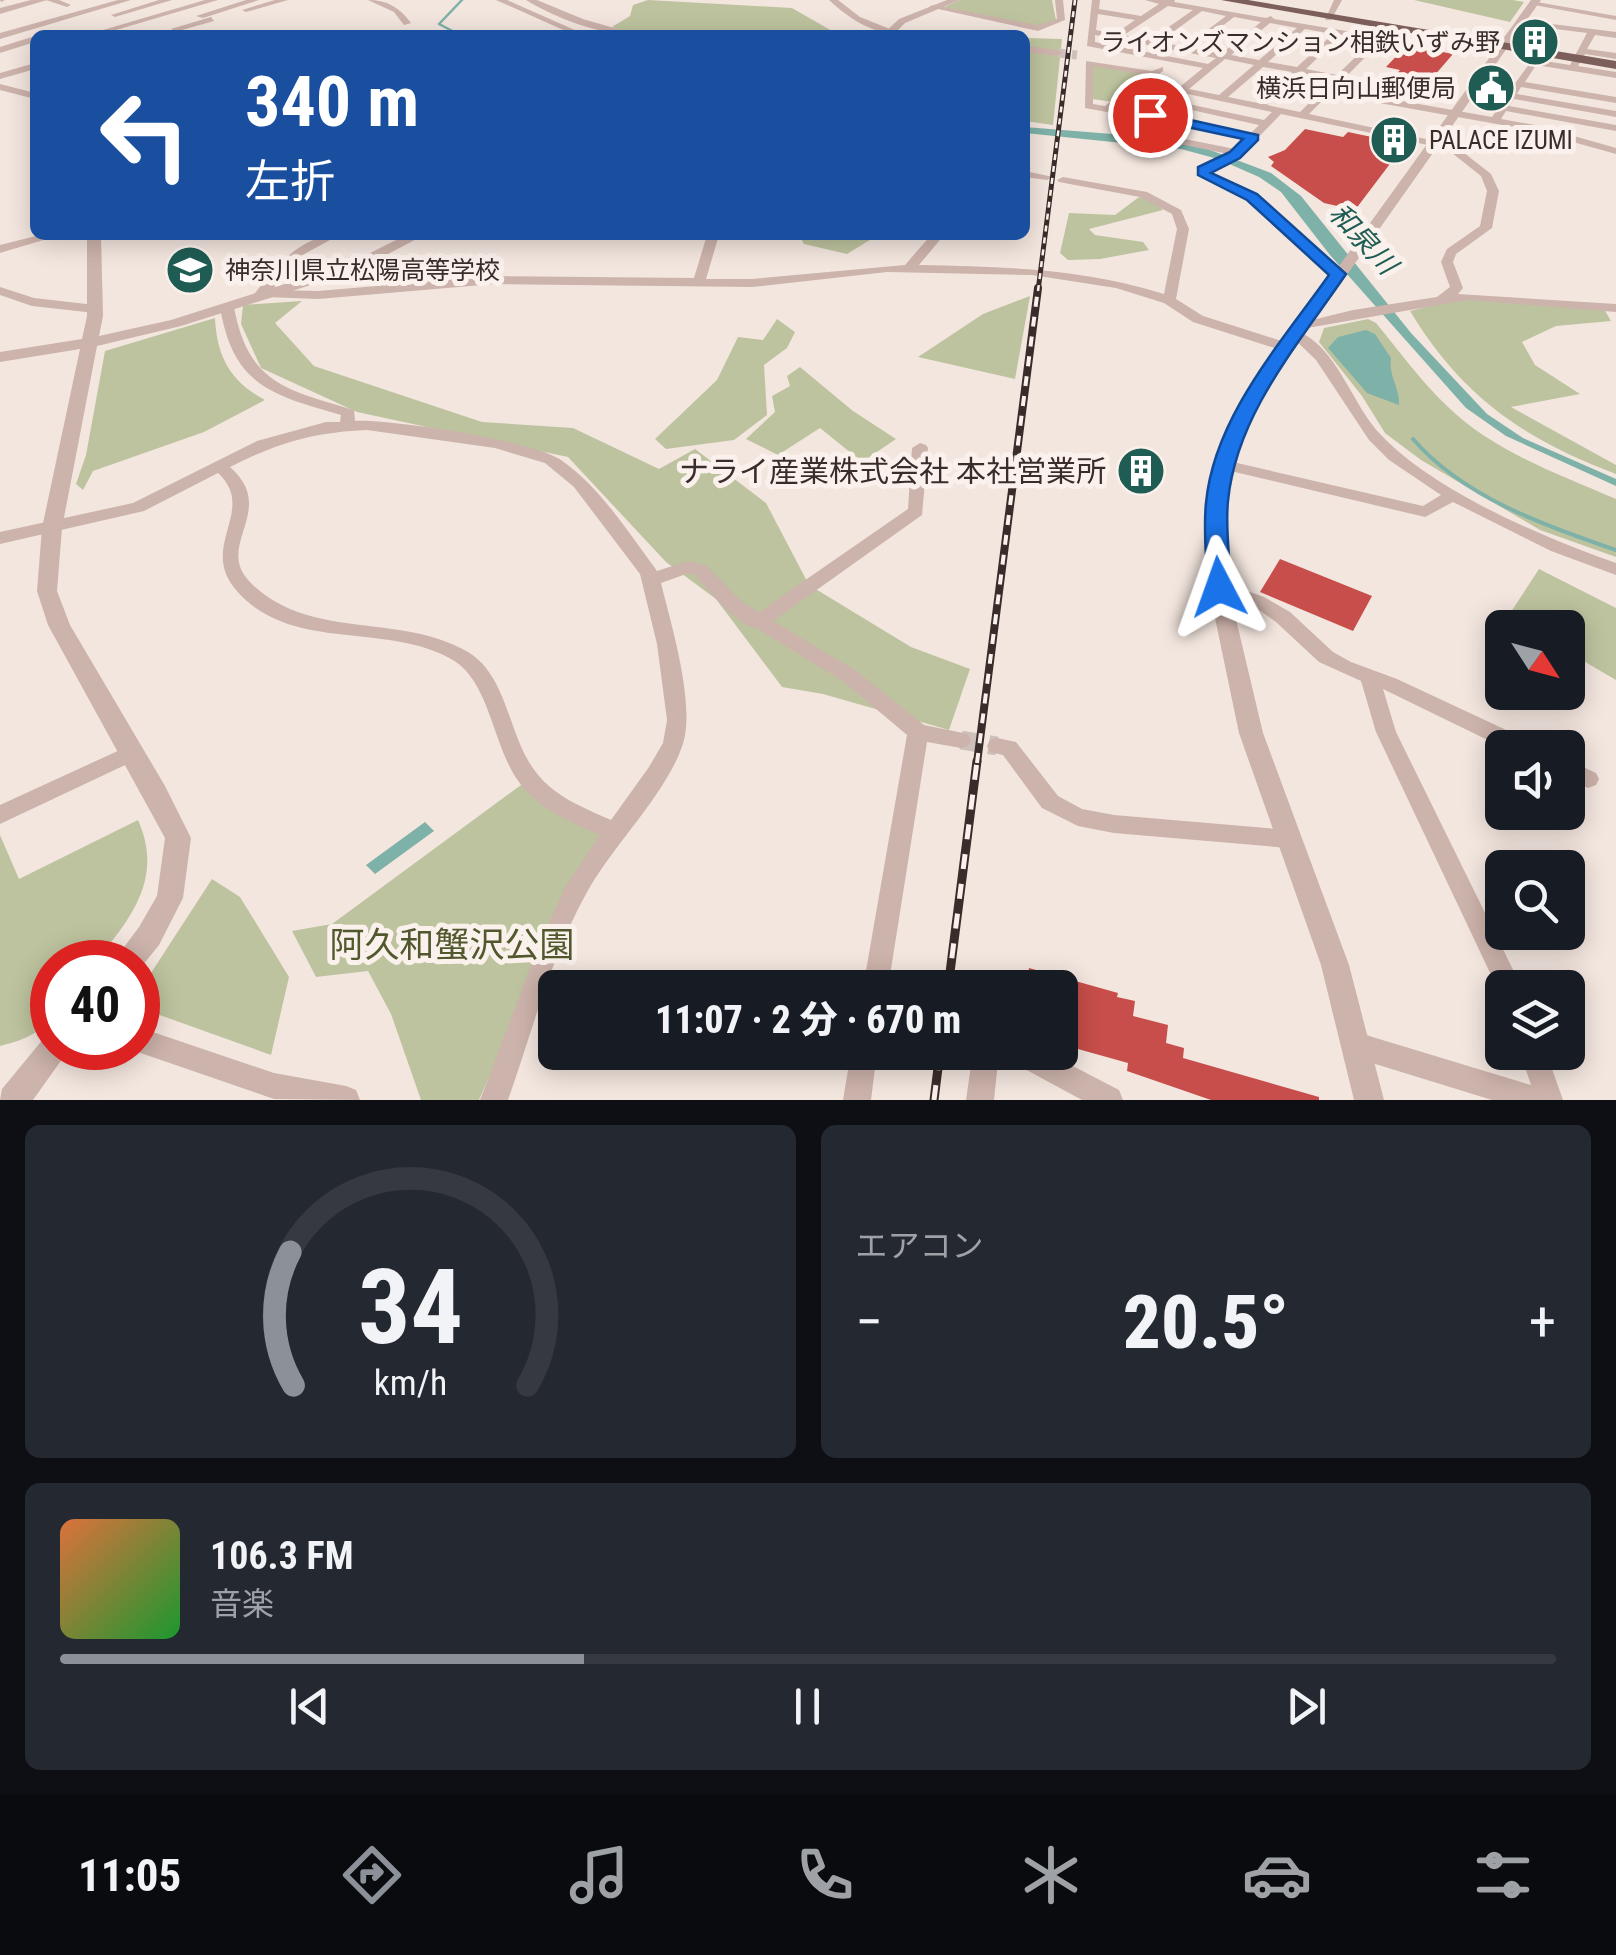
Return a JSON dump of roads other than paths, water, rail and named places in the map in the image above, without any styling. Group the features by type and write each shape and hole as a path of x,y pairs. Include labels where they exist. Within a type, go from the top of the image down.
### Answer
{"main road":[{"path":"1227,0 1505,48 1583,50 1616,66"}],"street":[{"path":"0,11 42,0"},
{"path":"50,0 68,5"},
{"path":"0,23 85,0"},
{"path":"0,36 127,0"},
{"path":"108,30 214,0"},
{"path":"150,30 255,0"},
{"path":"175,29 284,0"},
{"path":"372,0 396,10 407,23"},
{"path":"500,0 572,30"},
{"path":"530,0 573,23 609,30"},
{"path":"832,0 857,20 882,30"},
{"path":"892,30 902,21 954,0"},
{"path":"933,8 1038,28 1060,20 1058,0"},
{"path":"1149,0 1377,40"},
{"path":"1328,18 1338,0"},
{"path":"64,30 161,1 219,17"},
{"path":"1369,1100 1336,965 1251,734 1219,587 1217,500 1224,465 1259,388 1524,22 1535,1 1576,20 1616,26"},
{"path":"1116,36 1169,2"},
{"path":"1142,19 1112,14 1096,5 1090,44 1163,67"},
{"path":"1112,14 1123,7"},
{"path":"1152,43 1200,9"},
{"path":"1236,154 1131,131 1281,10"},
{"path":"1187,50 1233,14"},
{"path":"28,16 71,28"},
{"path":"1524,22 1616,18"},
{"path":"1576,20 1583,50 1616,75"},
{"path":"1221,98 1303,26"},
{"path":"1303,115 1388,28"},
{"path":"1092,32 1339,78"},
{"path":"1261,106 1339,33"},
{"path":"1583,50 1616,35"},
{"path":"0,57 30,41"},
{"path":"1494,122 1533,62 1616,45"},
{"path":"1030,50 1058,53"},
{"path":"1583,50 1616,56"},
{"path":"1077,55 1163,67"},
{"path":"1163,67 1108,109 1085,105 1089,64 1210,67"},
{"path":"0,76 30,69"},
{"path":"1527,72 1616,87"},
{"path":"1519,84 1616,100"},
{"path":"0,87 30,95"},
{"path":"1181,90 1434,142 1450,148 1486,174 1494,191 1486,228 1450,252 1447,262 1457,288 1438,302"},
{"path":"1475,90 1616,114"},
{"path":"1326,91 1576,137 1616,151"},
{"path":"1342,123 1364,99"},
{"path":"1117,102 1253,138"},
{"path":"1166,102 1267,124"},
{"path":"1504,108 1616,128"},
{"path":"1280,110 1236,154 1203,170 1205,175 1252,197 1340,272"},
{"path":"1030,175 1048,177"},
{"path":"1063,180 1143,194 1177,212 1183,229 1169,300"},
{"path":"0,249 35,240"},
{"path":"94,240 95,309 91,342 46,560 47,592 68,642 178,838 170,898 146,940"},
{"path":"265,296 295,254 324,240"},
{"path":"0,357 130,336 353,267 407,240"},
{"path":"699,282 712,240"},
{"path":"909,268 934,240"},
{"path":"265,296 494,280 752,283 852,270 909,268 1082,276 1169,300 1198,320 1295,336 1319,352 1374,437 1409,469 1527,533 1616,569"},
{"path":"0,291 32,302 95,309"},
{"path":"1295,336 1376,312 1466,296 1616,308"},
{"path":"226,308 232,343 247,369 276,388 349,414 347,425"},
{"path":"0,538 138,507 263,444 347,425 498,444 551,460 580,484 650,580 667,644 677,720 672,743 657,773 577,887 544,963 494,1100"},
{"path":"757,623 916,512 920,448"},
{"path":"1224,465 1316,488 1353,490 1424,512 1456,494"},
{"path":"221,467 242,486 245,503 226,552 229,570 254,598 299,620 424,640 467,660 482,680 513,755 528,778 549,800 615,832"},
{"path":"650,580 688,567 701,570 734,606 850,678 918,732 962,740"},
{"path":"1219,587 1283,617 1326,657 1486,730"},
{"path":"1369,676 1386,732 1501,970"},
{"path":"877,970 918,732"},
{"path":"997,746 1009,748 1050,802 1078,817 1114,824 1288,838"},
{"path":"0,814 133,752"},
{"path":"1356,1045 1535,1100"},
{"path":"160,1047 274,1086 346,1100"},
{"path":"12,1100 37,1070"},
{"path":"857,1100 861,1070"},
{"path":"980,1100 984,1070"},
{"path":"1053,1070 1109,1100"},
{"path":"1538,1070 1549,1100"}],"water":[{"path":"1030,127 1149,137 1205,148 1271,173 1301,196 1411,333 1487,414 1523,438 1616,479 1616,486 1506,436 1466,408 1330,255 1281,192 1259,177 1218,159 1181,149 1030,134"},
{"path":"1366,330 1375,334 1391,358 1399,405 1367,393 1328,348 1338,337"},
{"path":"425,822 434,831 375,874 366,865"}],"waterway":[{"path":"450,30 439,24 462,0"},
{"path":"1413,439 1433,459 1480,493 1534,520 1616,550"}],"tunnel":[{"path":"1058,53 1077,55"},
{"path":"961,740 997,746"}],"railway":[{"path":"1038,291 1075,0"},
{"path":"977,763 1038,288"},
{"path":"950,970 977,761"},
{"path":"934,1100 938,1070"}],"place":[{"name":"ライオンズマンション相鉄いずみ野","path":"1535,42"},
{"name":"横浜日向山郵便局","path":"1491,88"},
{"name":"PALACE IZUMI","path":"1394,140"},
{"name":"神奈川県立松陽高等学校","path":"190,270"},
{"name":"ナライ産業株式会社 本社営業所","path":"1141,471"}],"water label":[{"name":"和泉川","path":"1363,239"}],"park label":[{"name":"阿久和蟹沢公園","path":"452,945"}]}
